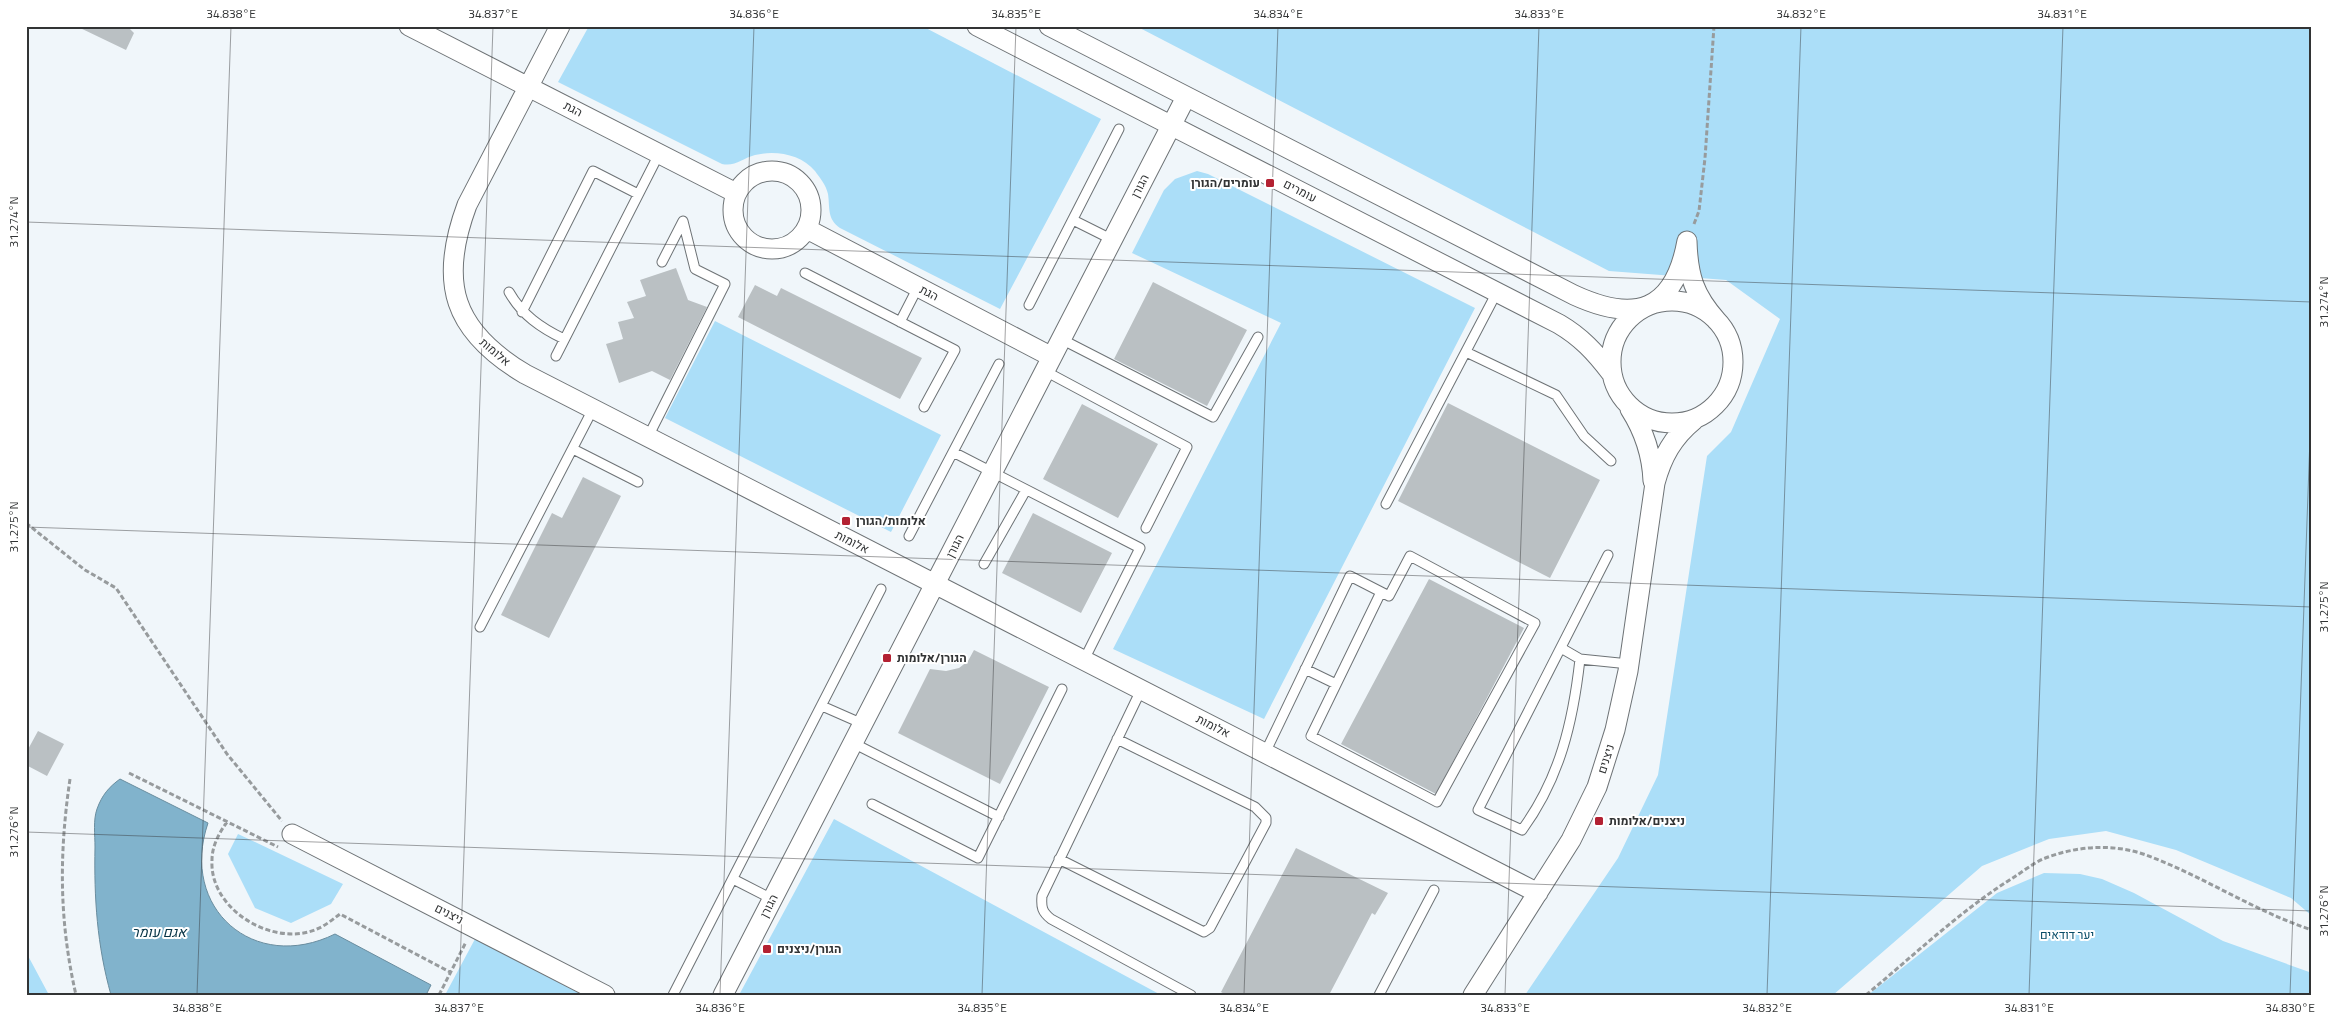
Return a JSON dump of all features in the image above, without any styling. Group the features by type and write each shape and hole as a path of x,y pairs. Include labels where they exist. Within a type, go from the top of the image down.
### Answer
{"street":[{"name":"הגת","path":"409,26 736,193"},
{"name":"אלומות","path":"560,26 464,215 457,233 452,259 453,284 459,306 470,327 484,345 503,361 525,374 1538,893"},
{"name":"עומרים","path":"977,26 1497,292 1579,336 1593,349 1611,373"},
{"path":"1049,26 1586,300 1614,308 1641,308 1674,301 1686,303 1708,313 1717,321"},
{"name":"הגורן","path":"723,995 1186,96"},
{"path":"773,170 789,174 801,183 809,196 812,211 806,229 799,239 786,247 770,249 755,246 743,237 735,224 732,208 736,193 745,181 758,173 773,170"},
{"name":"הגת","path":"806,229 918,287 1048,364"},
{"path":"1687,241 1690,272 1695,290 1704,306 1724,330 1732,352 1732,377 1728,388 1718,403 1704,414 1694,420 1670,424 1646,418 1627,404 1617,390 1611,373 1612,348 1616,337 1630,318 1664,296 1674,282 1681,267 1687,241"},
{"name":"ניצנים","path":"1473,995 1571,840 1597,786 1615,730 1630,664 1653,493 1653,472 1649,451 1641,429 1627,404"},
{"name":"ניצנים","path":"1653,493 1661,464 1670,446 1684,428 1694,420"},
{"name":"ניצנים","path":"292,834 605,995"}],"lane":[{"path":"1029,306 1119,130"},
{"path":"556,356 659,154"},
{"path":"522,312 593,170 638,194"},
{"path":"1073,220 1113,240"},
{"path":"648,437 724,284 695,269 683,222 662,262"},
{"path":"805,273 955,350 924,407"},
{"path":"900,322 918,287"},
{"path":"510,292 522,312 539,326 564,339"},
{"path":"1386,504 1497,292"},
{"path":"1061,339 1213,417 1258,337"},
{"path":"1466,352 1556,394 1584,436 1611,461"},
{"path":"909,536 999,364"},
{"path":"1048,364 1187,447 1146,528"},
{"path":"480,627 593,409"},
{"path":"573,449 638,482"},
{"path":"953,452 1140,548 1084,660"},
{"path":"984,564 1026,490"},
{"path":"1580,659 1574,707 1563,752 1546,793 1535,812 1522,830 1478,810 1608,555"},
{"path":"1265,753 1350,576 1389,596 1410,556 1535,623 1437,802 1311,736 1381,592"},
{"path":"673,995 881,589"},
{"path":"1561,648 1580,659 1630,664"},
{"path":"1305,669 1336,684"},
{"path":"872,804 978,858 1062,689"},
{"path":"1141,690 1042,896 1041,905 1044,914 1192,995"},
{"path":"822,706 862,724"},
{"path":"1059,860 1204,932 1210,928 1266,823 1266,818 1255,807 1117,739"},
{"path":"853,743 999,817"},
{"path":"733,879 772,899"},
{"path":"1379,995 1434,890"}],"path":[{"path":"1687,241 1699,211 1706,158 1714,26"},
{"path":"26,523 85,570 116,588 228,754 292,834 284,850 129,773"},
{"path":"70,779 63,826 61,873 63,920 76,995"},
{"path":"228,822 218,836 212,860 216,883 228,904 246,920 268,930 293,934 317,929 340,914 450,972"},
{"path":"1866,995 1987,894 2042,859 2081,848 2113,848 2144,854 2179,868 2289,923 2312,930"},
{"path":"438,995 473,927"}],"green space":[{"path":"589,26 922,26 1101,119 1000,309 836,225 831,217 828,194 824,185 815,171 803,161 779,153 771,153 751,156 727,165 722,164 558,82"},
{"path":"1136,26 2312,26 2312,916 2291,898 2176,850 2106,831 2049,839 1982,866 1833,995 1525,995 1618,858 1658,775 1707,456 1731,432 1780,319 1726,280 1609,271"},
{"path":"1197,171 1208,174 1475,308 1264,719 1113,649 1281,323 1132,253 1164,190 1175,179"},
{"path":"715,321 941,435 891,532 665,418"},
{"path":"834,819 1161,995 739,995"},
{"path":"238,834 343,884 331,904 291,923 255,908 228,854"},
{"name":"יער דודאים","path":"2044,873 2080,874 2102,879 2134,893 2223,941 2312,973 2312,995 1868,995 1997,893"},
{"path":"475,939 583,995 445,995"},
{"path":"26,952 49,995 26,995"}],"water":[{"name":"אגם עומר","path":"120,779 208,823 202,854 204,882 214,906 230,925 252,939 277,945 305,944 335,934 431,985 426,995 111,995 102,958 97,921 95,823 97,809 101,800 109,788"}],"building":[{"path":"76,26 127,26 134,33 126,50"},
{"path":"676,268 688,300 707,307 670,380 652,371 619,383 606,344 623,339 618,322 634,318 627,302 646,296 640,280"},
{"path":"1153,282 1247,330 1207,406 1114,359"},
{"path":"755,285 777,296 781,288 922,358 900,399 738,317"},
{"path":"1448,403 1600,480 1550,578 1398,501"},
{"path":"1082,404 1158,444 1118,518 1043,479"},
{"path":"583,477 621,496 549,638 501,615 552,513 562,518"},
{"path":"1033,513 1112,553 1081,613 1002,573"},
{"path":"1429,579 1524,628 1436,794 1341,744"},
{"path":"974,650 1049,687 1000,784 898,733 930,669 946,671 959,668 968,661"},
{"path":"38,731 64,744 47,776 26,765 26,753"},
{"path":"1296,848 1388,893 1375,915 1372,913 1329,995 1226,995 1221,992"}],"place":[{"name":"עומרים/הגורן","path":"1270,183"},
{"name":"אלומות/הגורן","path":"846,521"},
{"name":"הגורן/אלומות","path":"887,658"},
{"name":"ניצנים/אלומות","path":"1599,821"},
{"name":"הגורן/ניצנים","path":"767,949"}]}
